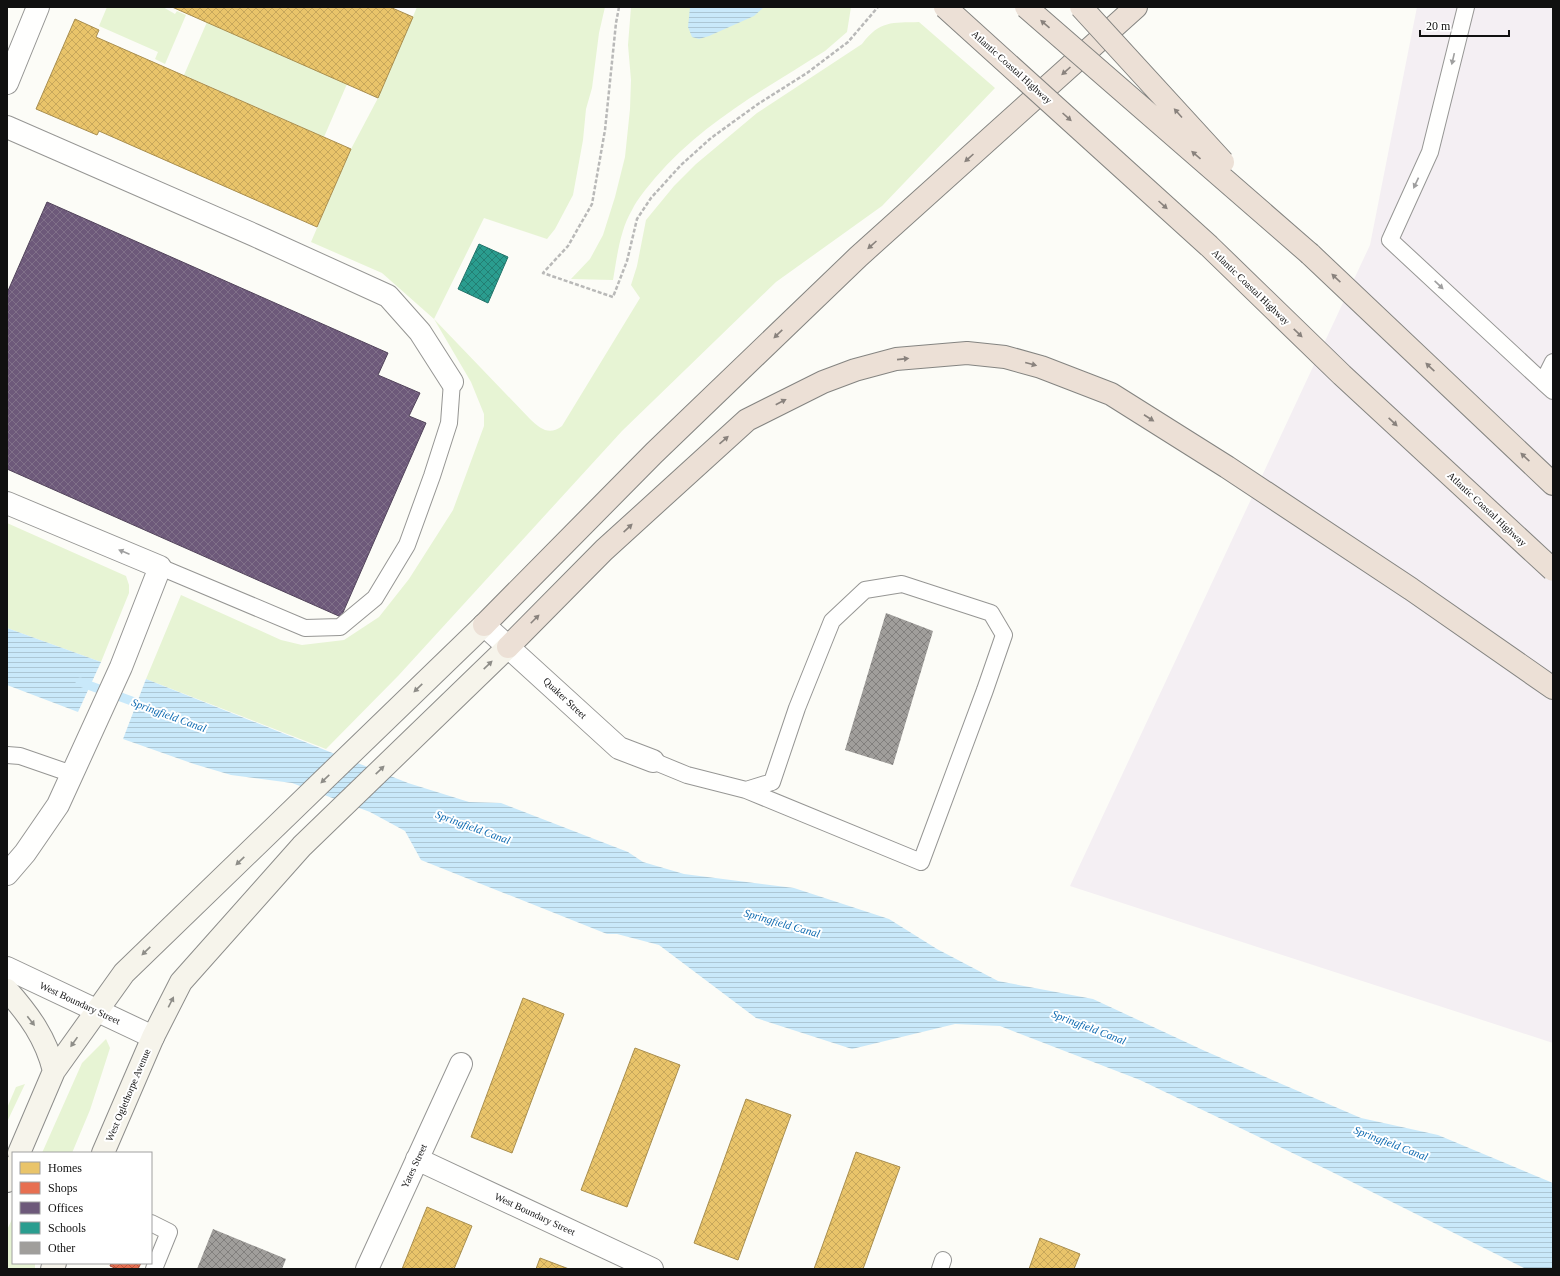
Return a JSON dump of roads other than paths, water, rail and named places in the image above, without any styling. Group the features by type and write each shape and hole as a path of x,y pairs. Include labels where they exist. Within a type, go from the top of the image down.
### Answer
{"highway":[{"name":"Atlantic Coastal Highway","path":"944,7 1209,246 1342,375 1553,570"},
{"path":"1026,7 1310,254 1553,484"},
{"path":"1081,7 1195,132 1310,254"},
{"path":"484,625 654,453 858,257 1136,7"},
{"path":"508,646 604,550 747,420 823,382 855,370 896,359 968,353 1005,357 1041,367 1111,394 1227,467 1405,585 1553,688"}],"main road":[{"path":"19,1152 54,1071 124,973 484,625"},
{"name":"West Oglethorpe Avenue","path":"103,1152 153,1037 181,982 302,846 508,646"},
{"path":"7,990 37,1028 46,1045 54,1071"},
{"path":"7,1181 12,1169"}],"street":[{"path":"7,83 38,7"},
{"path":"7,127 254,235 388,296 420,332 452,382"},
{"path":"7,503 160,567 121,667 95,727 58,805 25,853 7,874"},
{"name":"Quaker Street","path":"484,625 619,748 653,761"},
{"name":"West Boundary Street","path":"7,968 153,1037"},
{"name":"Yates Street","path":"367,1269 462,1064"},
{"name":"West Boundary Street","path":"417,1159 652,1269"}],"lane":[{"path":"1466,7 1430,152 1390,240 1548,386"},
{"path":"1548,386 1553,362"},
{"path":"160,567 305,628 340,627 376,598 407,545 449,423 452,382"},
{"path":"653,761 687,775 746,790 921,862 1004,635 991,613 902,584 865,590 832,621 797,708 772,782 746,790"},
{"path":"7,755 20,756 72,774"},
{"path":"152,1224 169,1232 154,1269"}],"water":[{"path":"690,7 764,7 754,16 699,39 692,37 688,27"},
{"path":"7,628 101,662 78,712 7,685"},
{"path":"146,679 408,783 469,802 501,803 628,852 643,862 684,874 794,888 889,919 937,949 998,981 1093,999 1205,1051 1361,1118 1438,1135 1553,1183 1553,1269 1524,1268 1330,1171 1140,1080 1000,1026 955,1024 852,1049 756,1018 659,945 617,934 607,934 421,860 405,831 370,812 292,783 231,775 194,764 123,739"}],"waterway":[{"name":"Springfield Canal","path":"80,682 148,707"}]}
